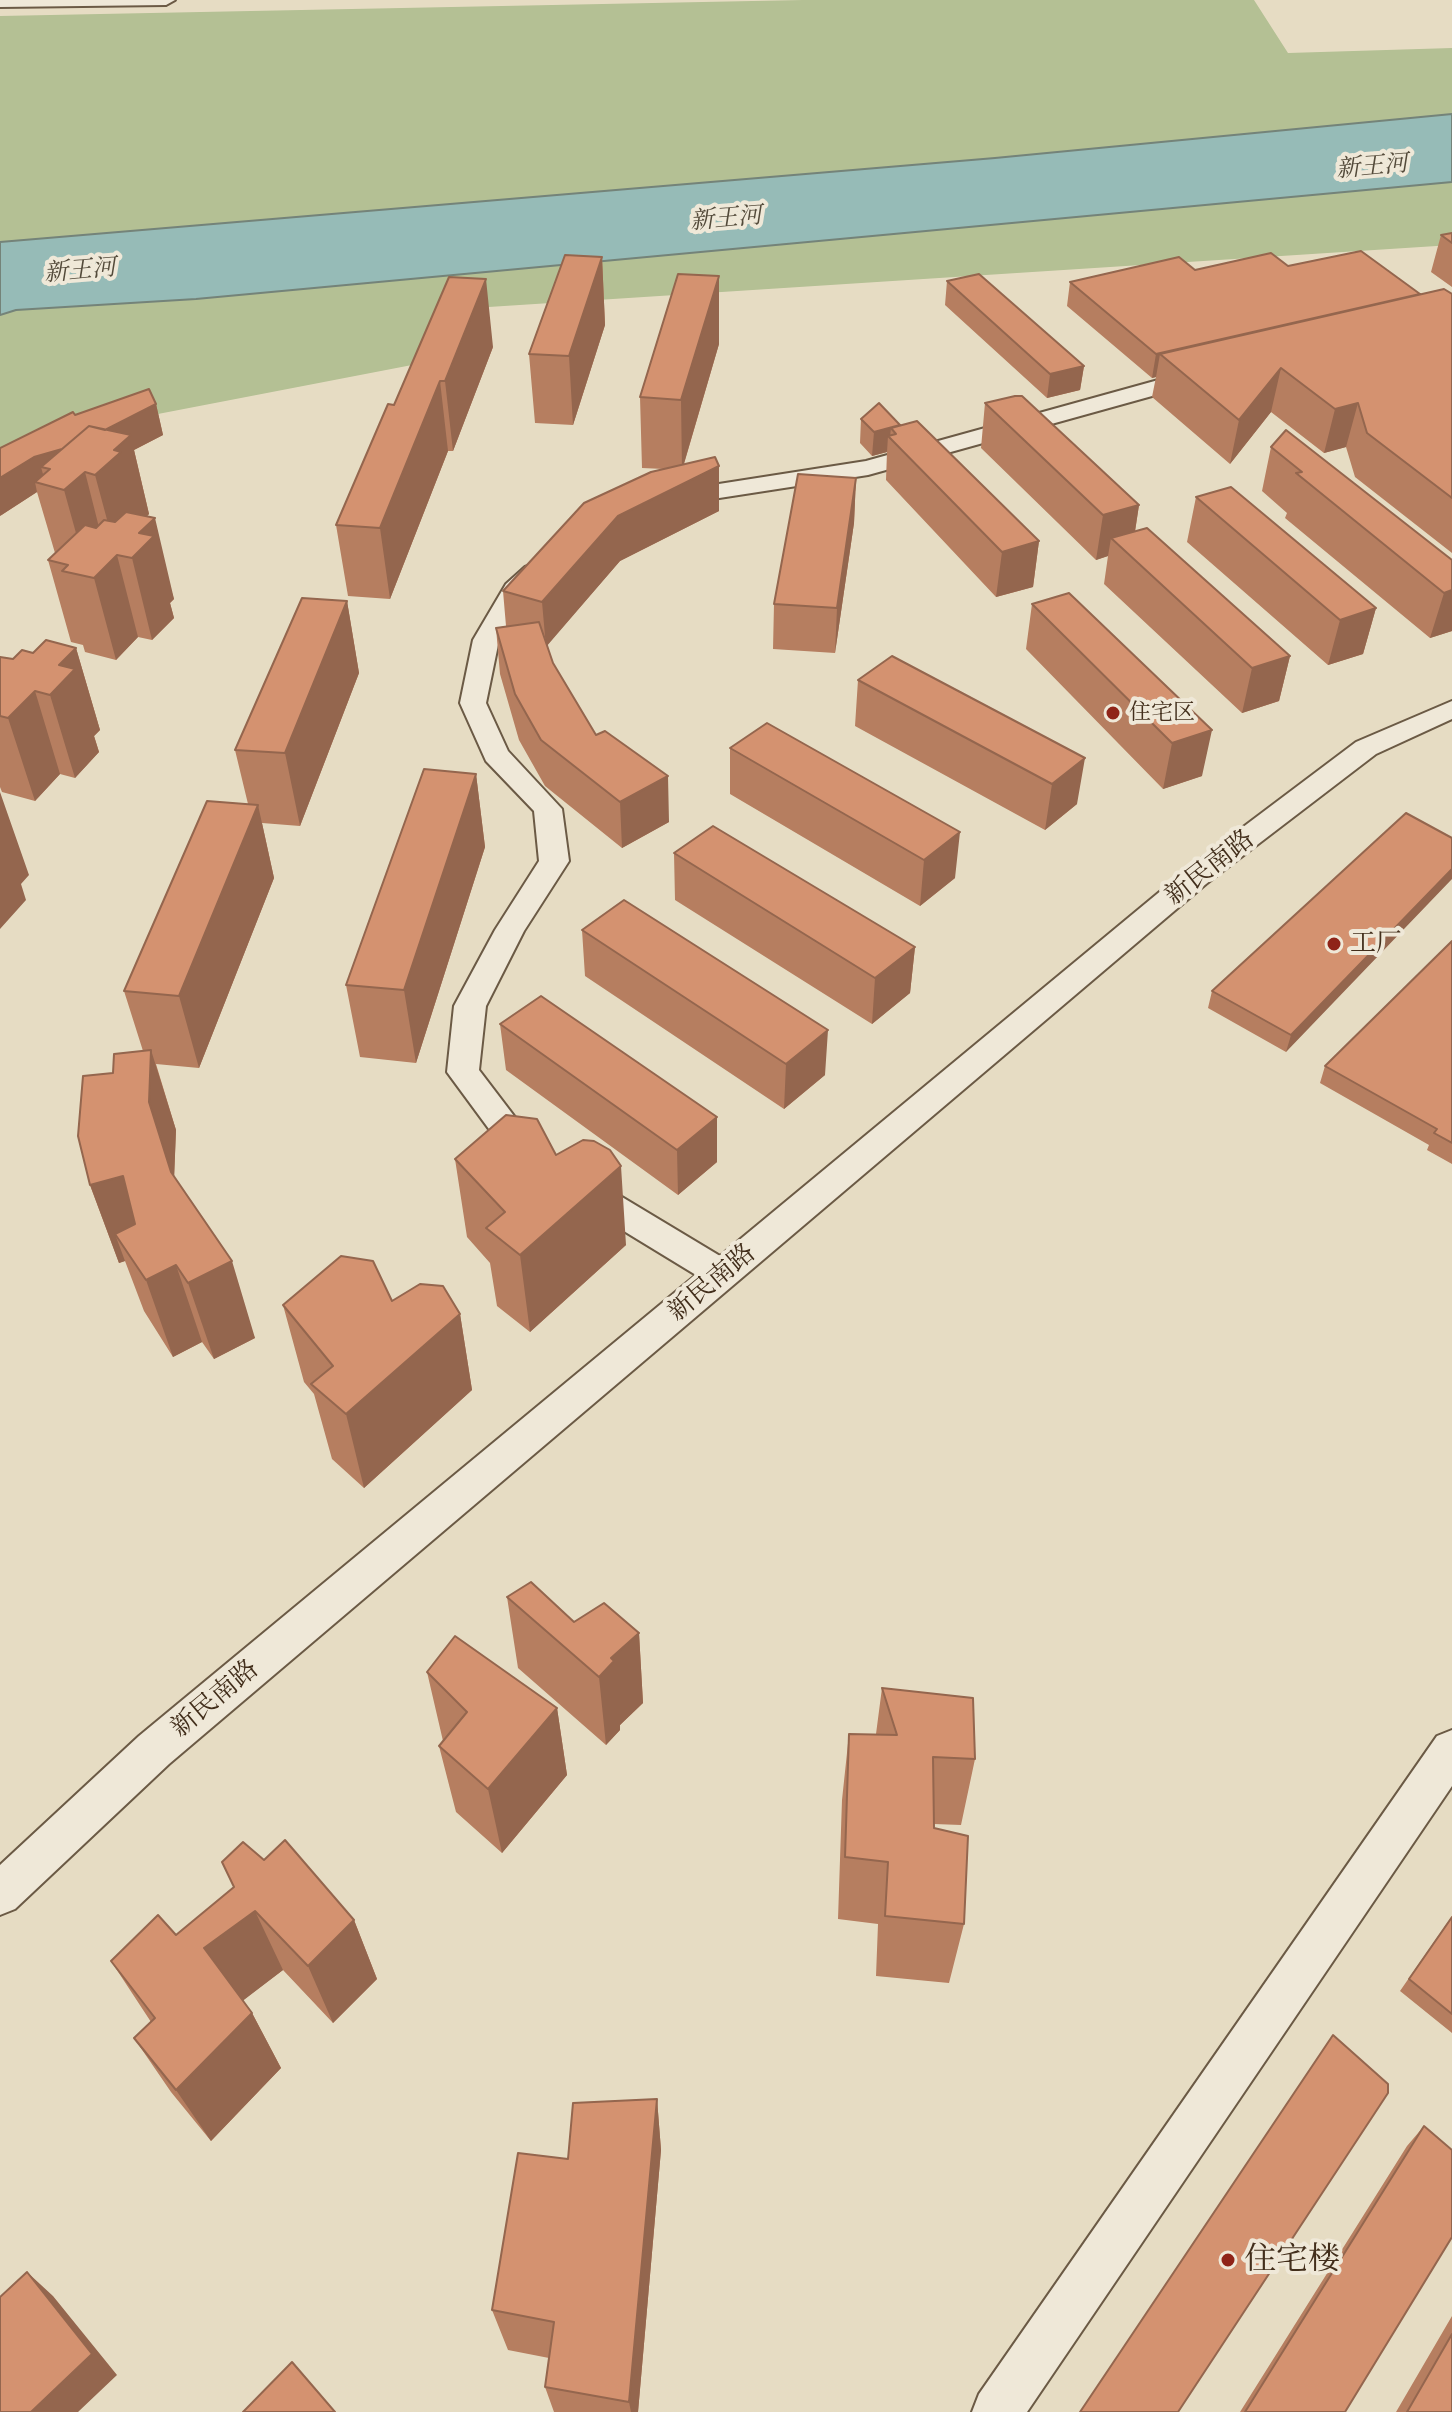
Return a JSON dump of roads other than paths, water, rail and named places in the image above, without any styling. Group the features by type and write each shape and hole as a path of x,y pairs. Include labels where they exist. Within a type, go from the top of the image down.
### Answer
{"street":[{"path":"0,2 166,0"},
{"path":"646,502 868,468 1220,371"},
{"path":"558,550 515,589 486,640 473,703 496,755 548,809 554,861 510,930 470,1006 463,1072 522,1152 722,1274"},
{"name":"新民南路","path":"0,1894 154,1750 1196,877 1366,748 1452,709"},
{"path":"997,2412 1452,1750"}],"water":[{"name":"新王河","path":"1452,114 1452,182 196,299 16,310 0,315 0,242 995,158"}],"place":[{"name":"住宅区","path":"1113,713"},
{"name":"工厂","path":"1334,944"},
{"name":"住宅楼","path":"1228,2260"}]}
